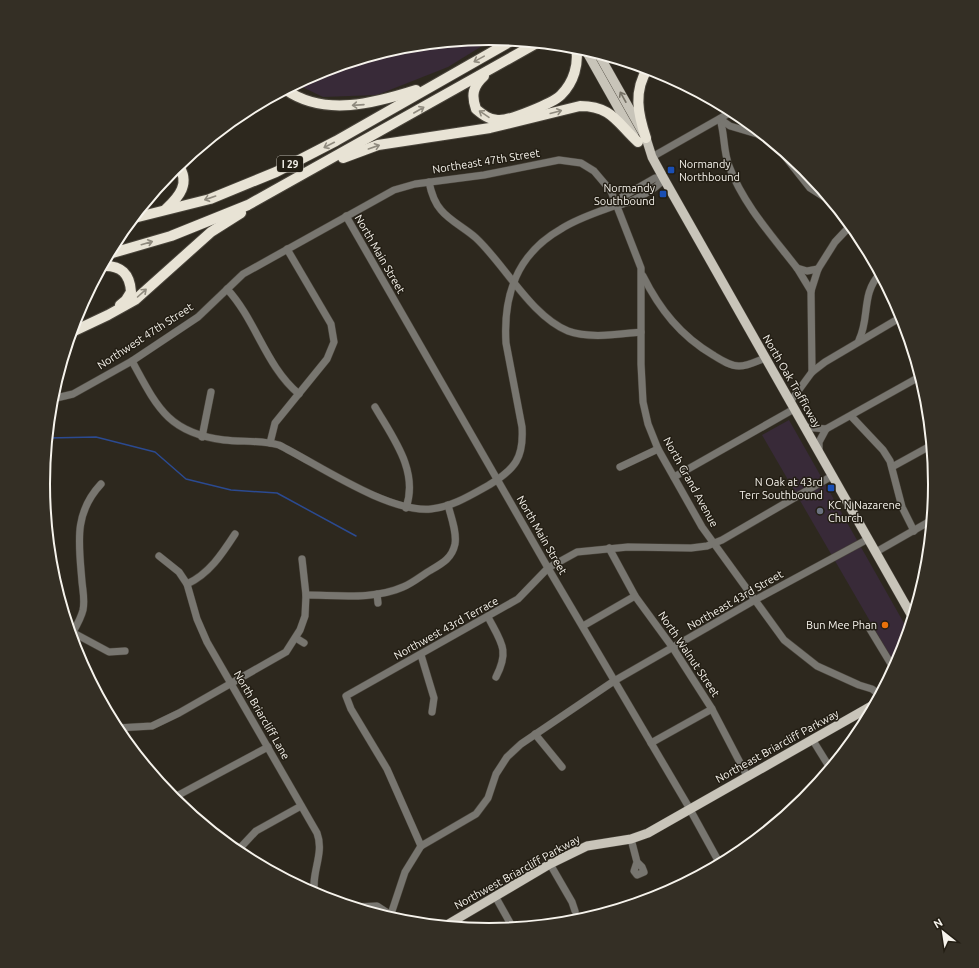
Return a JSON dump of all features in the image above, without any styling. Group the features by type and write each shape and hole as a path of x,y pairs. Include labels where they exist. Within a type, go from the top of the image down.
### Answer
{"highway":[{"name":"I 29","path":"142,216 210,199 276,172 336,141 503,45"},
{"name":"I 29","path":"117,252 171,236 248,205 324,164 530,47"},
{"path":"496,66 478,81 473,94 476,109 489,118 498,120 509,118 535,109 560,96 567,88 575,73 578,60 577,54"},
{"path":"642,140 638,97 646,74"},
{"path":"291,92 322,103 360,105 383,100 436,84"},
{"path":"324,164 378,145 490,128 580,106 592,107 608,112 642,140"},
{"path":"164,211 177,200 182,192 184,183 181,172"},
{"path":"79,329 102,319 135,300 211,232 276,190"},
{"path":"81,324 122,304 131,292 128,276 122,270 113,266 108,266"}],"main road":[{"name":"North Oak Trafficway","path":"590,57 652,157 909,612"},
{"name":"North Oak Trafficway","path":"601,60 642,140"},
{"name":"Northeast Briarcliff Parkway","path":"690,809 867,708"},
{"name":"Northwest Briarcliff Parkway","path":"453,921 550,864 587,846 631,839 648,833 690,809"}],"street":[{"path":"652,157 727,115"},
{"path":"720,119 730,126 752,133"},
{"path":"720,119 723,131 724,150 730,170 758,216 797,268 811,291"},
{"path":"723,131 730,126"},
{"name":"Northeast 47th Street","path":"346,216 394,190 412,184 484,175 559,160 581,163 594,171 611,191 617,205"},
{"path":"800,174 810,188 818,193"},
{"path":"132,361 165,415 184,431 202,437 270,443 302,457 387,503 406,508 423,510 448,505 467,497 498,480 514,466 521,453 523,440 522,427 506,343 506,315 512,277 530,254 560,229 617,205 622,197 655,178 664,179"},
{"path":"429,182 431,192 442,212 476,238 512,277 545,317 569,331 601,336 641,332"},
{"name":"North Grand Avenue","path":"617,205 642,274 641,332 643,402 648,424 658,449 713,544 778,633 801,655 826,671 872,689 876,692"},
{"name":"Northwest 47th Street","path":"59,397 73,394 132,361 198,316 243,274 346,216"},
{"name":"North Main Street","path":"346,216 548,568 652,743 717,859"},
{"path":"812,372 811,291 818,269 835,242 846,231"},
{"path":"270,443 275,423 329,356 334,338 329,320 287,249"},
{"path":"797,268 807,271 818,269"},
{"path":"642,274 650,290 676,327 694,343 717,358 730,364 740,366 765,358"},
{"path":"858,340 865,325 865,305 867,294 871,285 877,278"},
{"path":"511,289 520,288"},
{"path":"227,289 244,311 277,368 299,394"},
{"path":"642,292 650,290"},
{"path":"674,477 792,405 812,372 858,340 896,319"},
{"path":"865,325 874,332"},
{"path":"812,356 825,362"},
{"path":"804,427 826,429 916,378"},
{"path":"202,437 211,392"},
{"path":"375,407 405,460 409,473 409,493 406,508"},
{"path":"851,416 883,450 892,467 902,507 914,531"},
{"path":"819,452 819,442 826,429"},
{"path":"892,467 927,448"},
{"path":"620,467 658,449"},
{"name":"Northwest 43rd Terrace","path":"420,846 387,769 351,709 346,696 488,617 524,595 548,568 577,552 609,548 692,548 713,544 832,476"},
{"path":"75,627 81,618 84,602 79,534 81,519 90,498 101,484"},
{"path":"306,595 376,594 403,587 449,558 455,545 456,535 448,505"},
{"path":"876,552 927,523"},
{"path":"187,584 207,570 223,553 235,534"},
{"name":"Northeast 43rd Street","path":"420,846 476,814 488,798 496,774 507,757 535,734 614,681 755,600 868,539"},
{"name":"North Walnut Street","path":"609,548 635,596 673,648 712,709 747,776"},
{"name":"North Briarcliff Lane","path":"159,556 179,572 187,584 193,608 202,631 301,806 319,841 319,858 313,886"},
{"path":"124,728 152,726 179,714 286,652 296,638 305,616 306,595 302,559"},
{"path":"376,594 378,603"},
{"path":"583,626 635,596"},
{"path":"488,617 504,648 504,657 496,677"},
{"path":"868,626 890,663"},
{"path":"78,635 109,652 125,651"},
{"path":"296,638 304,643"},
{"path":"421,655 434,698 432,712"},
{"path":"652,743 712,709"},
{"path":"535,734 562,767"},
{"path":"812,739 827,764"},
{"path":"180,794 268,747"},
{"path":"242,846 256,831 301,806"},
{"path":"631,839 637,862"},
{"path":"392,912 405,872 420,846"},
{"path":"550,864 572,902 575,911"},
{"path":"495,896 510,922"},
{"path":"370,906 377,906 384,910"}],"shaded area":[{"path":"483,45 448,67 377,95 323,97 302,87 348,68 404,53 461,46"},
{"path":"789,420 905,625 892,659 762,435"}],"waterway":[{"path":"53,438 96,437 155,452 186,479 231,490 277,493 356,536"}],"place":[{"name":"Normandy Northbound","path":"671,170"},
{"name":"Normandy Southbound","path":"663,194"},
{"name":"N Oak at 43rd Terr Southbound","path":"831,488"},
{"name":"KC N Nazarene Church","path":"820,511"},
{"name":"Bun Mee Phan","path":"885,625"}]}
